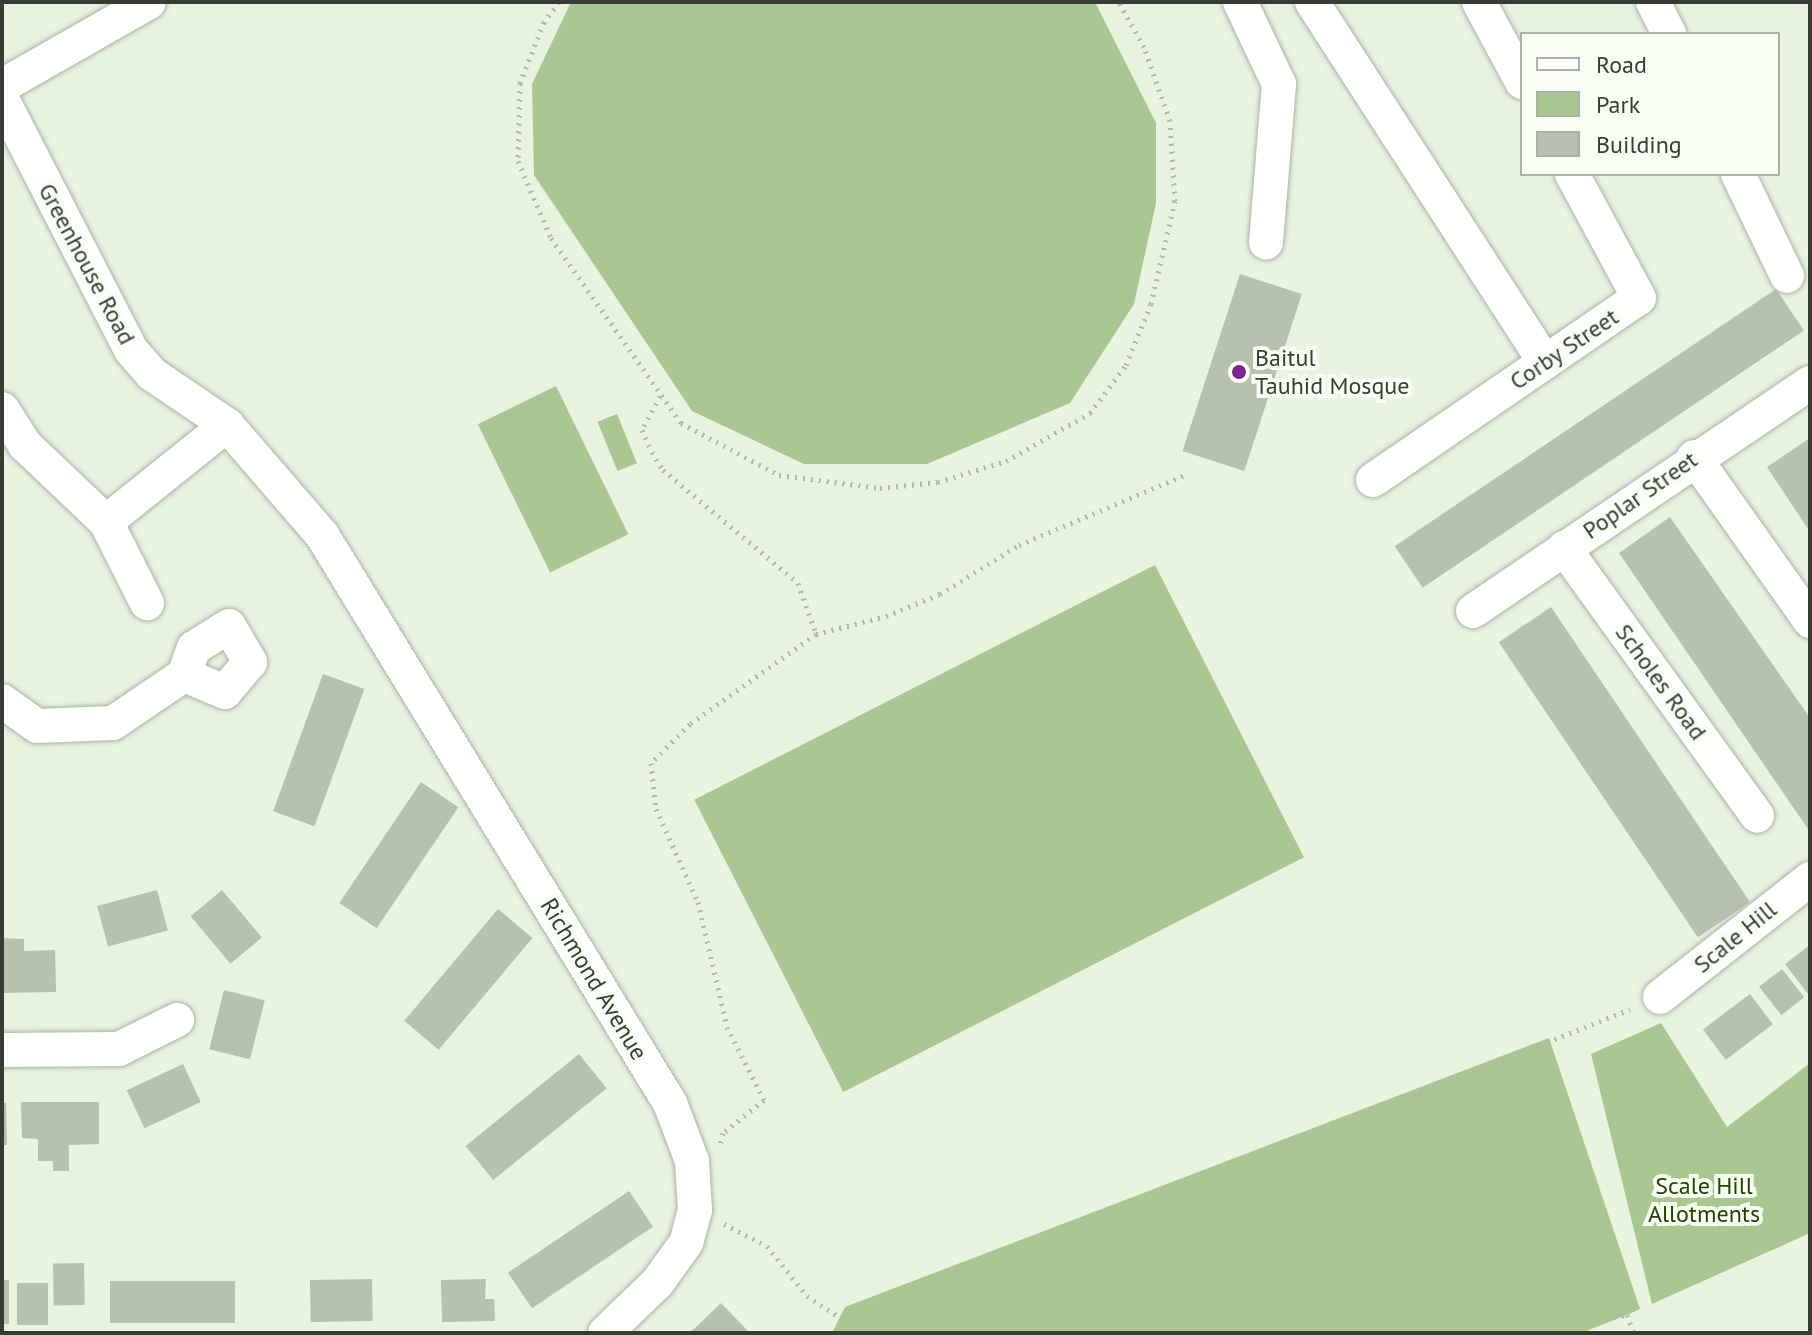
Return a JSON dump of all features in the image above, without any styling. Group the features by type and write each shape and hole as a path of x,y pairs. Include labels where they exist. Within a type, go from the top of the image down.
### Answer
{"street":[{"path":"2,86 149,2"},
{"path":"1240,2 1279,84 1266,242"},
{"path":"1312,2 1545,362"},
{"path":"1479,2 1520,78"},
{"path":"1653,2 1668,32"},
{"name":"Greenhouse Road","path":"2,99 131,350 152,374 227,425 322,535 380,626"},
{"name":"Corby Street","path":"1373,480 1639,298 1573,176"},
{"path":"1739,176 1787,276"},
{"name":"Poplar Street","path":"1473,611 1694,457 1810,383"},
{"path":"2,409 25,445 106,522 147,603"},
{"path":"106,522 227,425"},
{"path":"1694,457 1810,621"},
{"name":"Scholes Road","path":"1564,548 1757,816"},
{"name":"Richmond Avenue","path":"380,626 670,1103 692,1161 695,1210 686,1243 673,1264 605,1333"},
{"path":"2,701 37,726 113,723 184,675"},
{"name":"Scale Hill","path":"1660,997 1810,879"},
{"path":"2,1050 119,1049 177,1020"}],"path":[{"path":"559,2 544,22 520,83 518,161 551,238 681,423 779,475 880,488 938,482 1006,461 1090,413 1126,365 1151,304 1175,201 1170,121 1144,47 1119,2"},
{"path":"660,396 642,430 663,470 798,583 816,634"},
{"path":"719,1147 723,1133 764,1100 727,1027 698,902 656,809 651,763 702,715 816,634 886,616 940,594 1019,545 1187,474"},
{"path":"1123,1333 1257,1157 1660,997"},
{"path":"695,1210 767,1246 807,1296 859,1330 893,1333"},
{"path":"1503,1333 1627,1315 1634,1333"}],"green space":[{"path":"571,2 1095,2 1156,123 1156,203 1134,304 1070,403 927,464 804,464 692,411 534,175 532,84"},
{"path":"556,386 628,534 550,572 478,424"},
{"path":"617,414 637,463 617,471 598,422"},
{"path":"1155,565 1304,857 843,1092 694,800"},
{"name":"Scale Hill Allotments","path":"1661,1023 1727,1127 1810,1063 1810,1233 1652,1304 1591,1054"},
{"path":"1549,1038 1640,1309 1627,1315 1581,1333 832,1333 845,1307"}],"building":[{"name":"Baitul Tauhid Mosque","path":"1240,274 1302,294 1244,471 1183,451"},
{"path":"1776,289 1804,330 1423,588 1395,546"},
{"path":"1810,438 1810,532 1767,467"},
{"path":"1670,517 1810,718 1810,832 1619,553"},
{"path":"1551,607 1750,902 1698,937 1499,642"},
{"path":"323,674 364,689 314,826 273,811"},
{"path":"421,782 458,807 377,928 339,903"},
{"path":"157,890 168,931 108,947 97,906"},
{"path":"222,890 262,937 230,964 191,916"},
{"path":"498,909 532,938 439,1050 404,1021"},
{"path":"2,938 24,939 24,951 55,950 56,992 2,993"},
{"path":"1810,945 1810,992 1808,994 1785,964"},
{"path":"1782,969 1804,997 1781,1015 1759,987"},
{"path":"224,990 265,1000 250,1059 209,1049"},
{"path":"1750,994 1773,1024 1726,1060 1703,1030"},
{"path":"579,1054 607,1088 493,1180 466,1146"},
{"path":"183,1064 201,1102 145,1128 127,1090"},
{"path":"21,1102 99,1102 99,1144 69,1145 69,1171 53,1171 53,1161 38,1161 38,1139 22,1138"},
{"path":"2,1103 6,1103 7,1145 2,1145"},
{"path":"629,1191 653,1227 532,1308 508,1273"},
{"path":"84,1263 85,1305 54,1306 53,1264"},
{"path":"372,1279 373,1321 311,1322 310,1280"},
{"path":"486,1279 485,1299 494,1299 495,1321 442,1322 441,1280"},
{"path":"2,1280 9,1280 9,1324 2,1324"},
{"path":"110,1281 235,1281 235,1323 110,1323"},
{"path":"17,1283 48,1283 48,1325 17,1325"},
{"path":"721,1303 750,1333 689,1333 695,1328"}],"place":[{"name":"Baitul Tauhid Mosque","path":"1239,372"}]}
